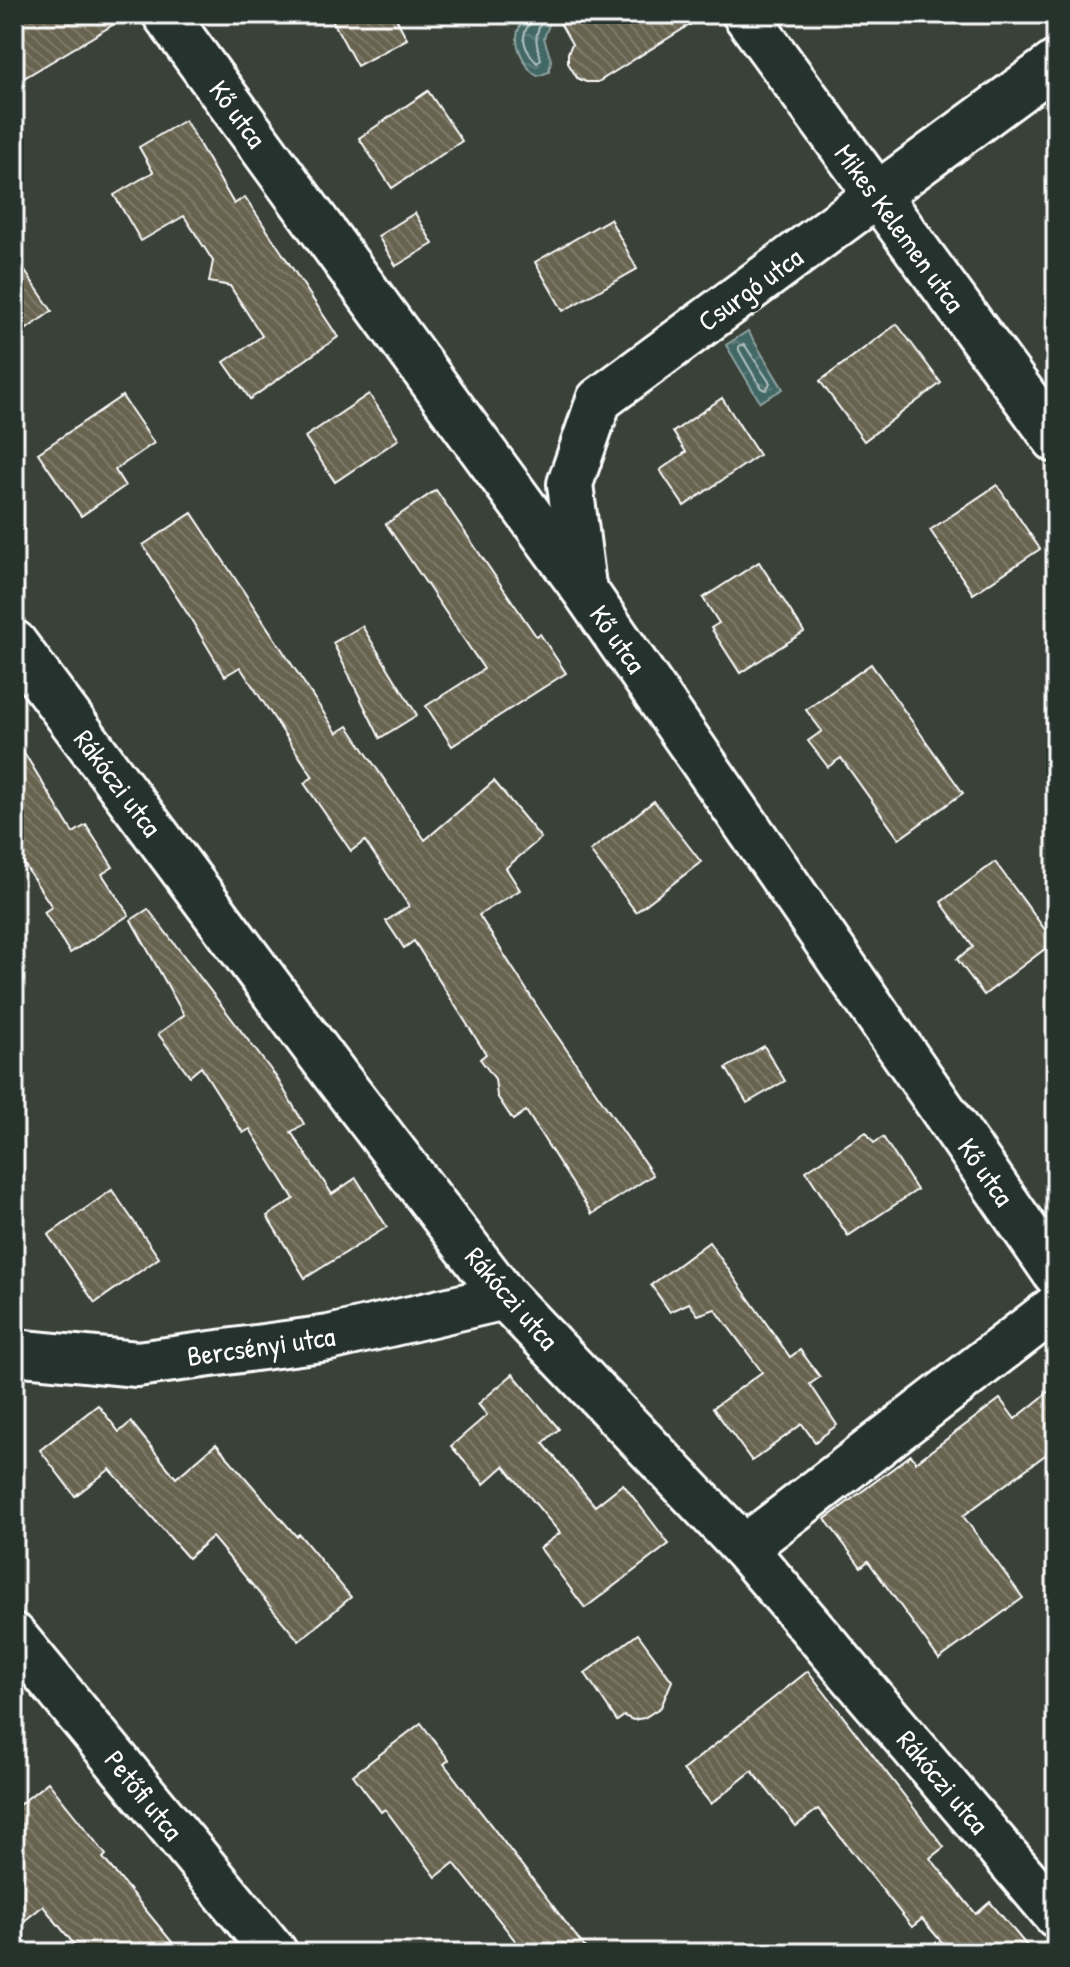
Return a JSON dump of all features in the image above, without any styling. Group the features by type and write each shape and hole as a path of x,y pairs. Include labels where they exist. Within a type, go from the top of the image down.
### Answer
{"street":[{"name":"Kő utca","path":"165,14 583,588 1056,1274"},
{"name":"Mikes Kelemen utca","path":"745,14 1056,440"},
{"name":"Csurgó utca","path":"583,588 570,484 599,400 1056,63"},
{"name":"Rákóczi utca","path":"14,643 339,1080 505,1297 744,1548 1056,1915"},
{"name":"Bercsényi utca","path":"14,1352 137,1364 329,1338 505,1297"},
{"path":"744,1548 1056,1307"},
{"name":"Petőfi utca","path":"14,1636 275,1953"}],"water":[{"path":"529,14 553,14 544,38 551,60 549,72 538,76 528,67 517,43 520,26"},
{"path":"748,331 783,389 760,402 726,345"}],"building":[{"path":"14,14 131,14 14,84"},
{"path":"329,14 394,14 407,39 357,66"},
{"path":"555,14 707,14 598,82 586,82 577,78 568,63 572,44"},
{"path":"428,91 462,141 392,188 359,138"},
{"path":"185,120 234,204 245,197 338,337 250,399 224,362 262,336 230,286 209,282 213,261 184,216 141,241 114,195 153,172 139,147"},
{"path":"415,213 433,244 396,266 378,236"},
{"path":"610,219 637,269 563,311 535,262"},
{"path":"14,255 52,311 14,338"},
{"path":"897,324 941,383 864,441 820,381"},
{"path":"369,394 399,439 335,482 305,437"},
{"path":"122,396 154,443 115,470 125,486 81,516 38,453"},
{"path":"722,398 759,455 684,506 660,470 686,452 673,432"},
{"path":"997,485 1040,549 973,594 930,530"},
{"path":"436,490 536,636 540,634 566,673 452,746 426,706 484,669 386,524"},
{"path":"192,513 337,733 348,726 425,840 494,781 541,838 506,868 520,890 479,915 542,1014 653,1175 592,1214 526,1111 513,1120 497,1096 495,1079 480,1059 486,1054 414,941 404,948 386,921 409,906 365,841 351,851 304,783 313,777 240,667 225,676 143,545"},
{"path":"759,562 804,632 740,673 711,628 719,623 703,598"},
{"path":"362,626 417,715 380,738 333,643"},
{"path":"871,664 963,793 899,839 841,758 828,767 808,741 822,731 806,710"},
{"path":"14,736 73,833 86,825 113,867 102,874 129,915 70,953 44,912 52,907 14,849"},
{"path":"654,801 701,862 636,912 590,851"},
{"path":"995,862 1054,942 984,995 957,959 973,947 941,902"},
{"path":"148,909 277,1078 304,1124 291,1132 332,1194 356,1178 387,1227 305,1278 267,1216 294,1199 250,1129 243,1133 201,1067 190,1076 158,1034 184,1015 131,920"},
{"path":"764,1046 785,1081 747,1103 726,1068"},
{"path":"866,1132 874,1143 883,1137 917,1190 848,1236 806,1171"},
{"path":"112,1190 159,1258 95,1303 48,1235"},
{"path":"709,1242 790,1357 800,1350 820,1377 810,1384 837,1425 815,1442 802,1424 752,1461 713,1408 762,1372 715,1309 698,1315 689,1303 670,1312 651,1285"},
{"path":"513,1374 559,1429 543,1443 595,1506 623,1484 669,1544 585,1608 540,1548 560,1533 504,1466 484,1484 451,1446 487,1415 478,1404"},
{"path":"1056,1386 1056,1447 963,1516 1023,1598 939,1659 868,1561 861,1567 825,1519 911,1455 916,1462 1000,1399 1015,1419"},
{"path":"98,1405 119,1432 131,1422 176,1478 216,1444 296,1536 299,1534 351,1597 299,1641 212,1537 188,1558 110,1469 75,1496 40,1450"},
{"path":"638,1634 672,1681 661,1707 644,1718 633,1720 624,1716 617,1721 585,1673"},
{"path":"808,1671 944,1847 930,1858 976,1914 990,1902 1033,1953 951,1953 922,1919 912,1927 818,1809 796,1826 752,1771 711,1804 683,1770"},
{"path":"421,1723 449,1760 444,1764 589,1953 525,1953 454,1863 436,1877 385,1809 381,1812 353,1775"},
{"path":"48,1782 106,1855 103,1858 181,1953 81,1953 43,1906 14,1929 14,1809"}]}
